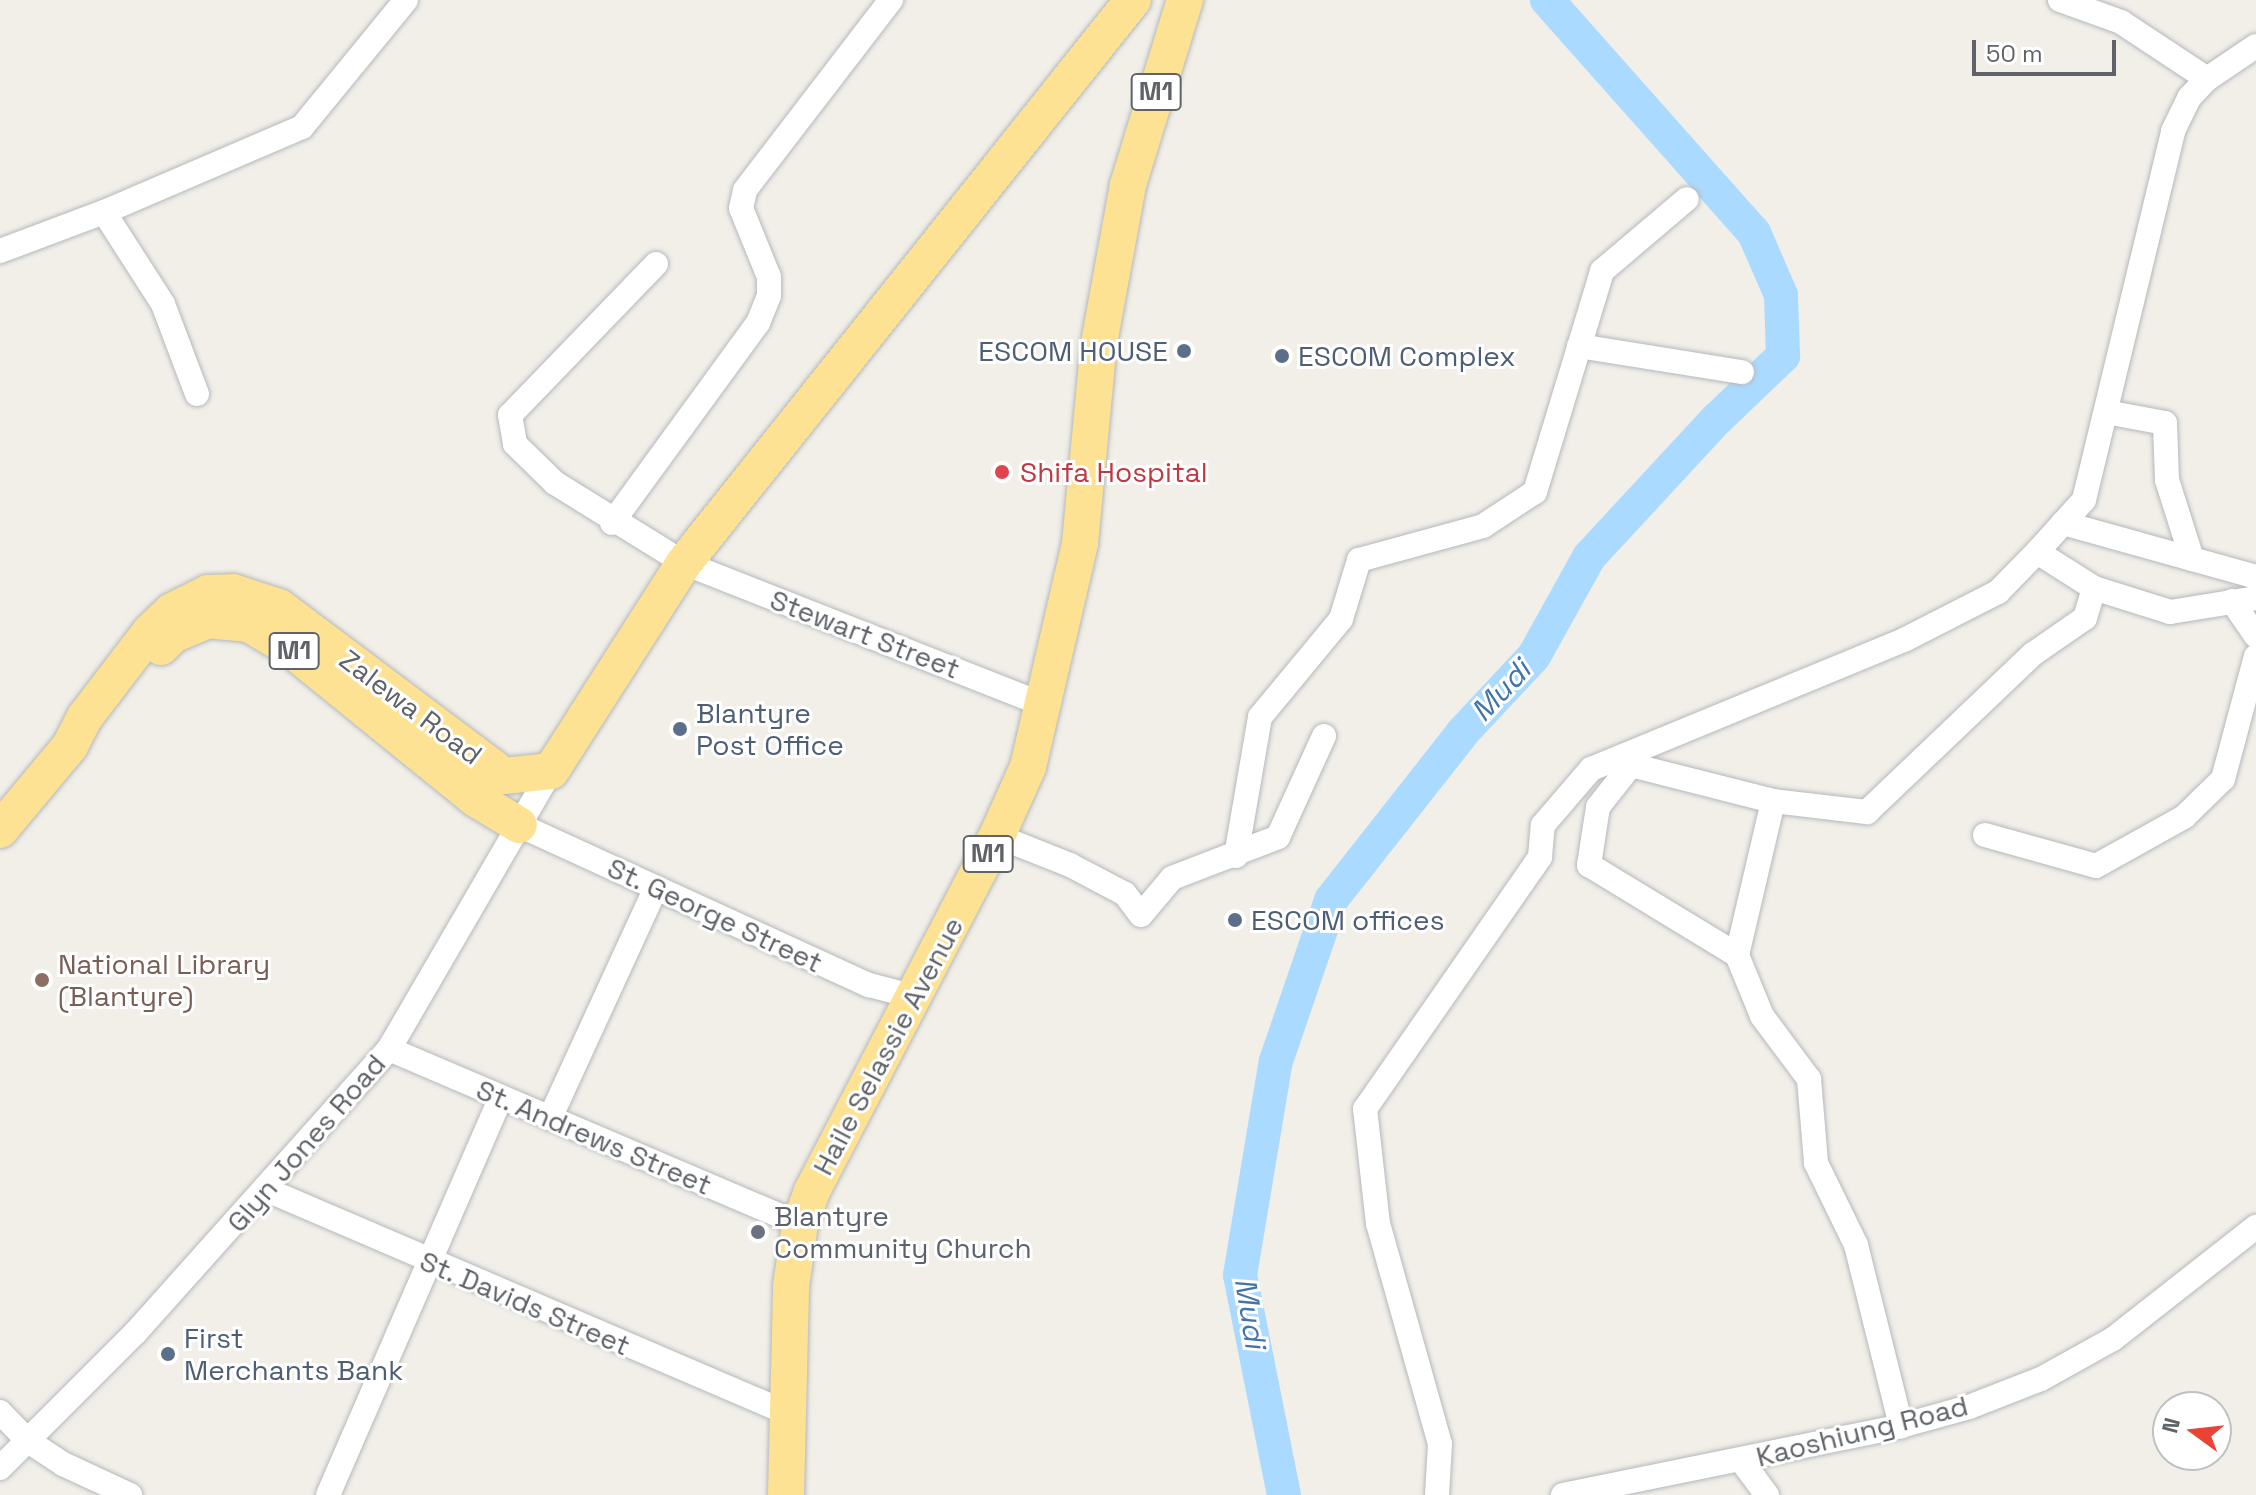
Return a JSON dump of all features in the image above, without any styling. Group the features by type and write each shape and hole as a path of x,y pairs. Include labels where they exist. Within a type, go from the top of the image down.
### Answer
{"highway":[{"name":"M1","path":"551,771 684,563 1133,0"},
{"name":"Haile Selassie Avenue","path":"786,1495 785,1412 791,1286 800,1224 812,1191 915,997 997,836 1028,767 1045,705 1080,543 1099,343 1128,185 1185,0"},
{"name":"Zalewa Road","path":"0,830 70,746 85,717 161,622 192,598 233,592 279,607 504,776 551,771"},
{"name":"Zalewa Road","path":"70,746 96,727 173,635 200,623 228,620 249,624 292,650 476,799 519,825"}],"street":[{"path":"0,251 104,212 302,127 406,0"},
{"path":"612,523 763,310 769,277 741,208 745,190 891,0"},
{"path":"2060,0 2121,22 2207,79"},
{"path":"1437,1495 1440,1444 1378,1224 1365,1109 1540,857 1543,825 1591,769 1904,640 1998,592 2084,500 2173,131 2189,98 2207,79 2256,46"},
{"path":"1236,856 1260,717 1341,619 1359,560 1483,526 1535,492 1602,271 1687,199"},
{"path":"104,212 163,304 197,394"},
{"name":"Stewart Street","path":"656,264 510,415 515,444 555,483 612,523 684,563 1045,705"},
{"path":"1579,346 1742,372"},
{"path":"2106,412 2165,423 2167,480 2192,559"},
{"path":"2063,523 2256,577"},
{"path":"2037,552 2094,588 2170,612 2244,600 2256,636"},
{"path":"1737,955 1589,865 1598,807 1631,765 1773,801 1867,812 2033,654 2085,618 2094,588"},
{"path":"1985,835 2096,866 2184,817 2223,779 2256,656"},
{"path":"997,836 1070,865 1125,894 1141,915 1172,878 1236,856 1278,837 1324,736"},
{"name":"Glyn Jones Road","path":"0,1468 267,1190 389,1049 551,771"},
{"path":"1773,801 1737,955 1762,1016 1809,1079 1813,1152 1856,1245 1901,1426"},
{"name":"St. George Street","path":"519,825 869,985 915,997"},
{"path":"550,1118 656,888"},
{"name":"St. Andrews Street","path":"389,1049 800,1224"},
{"path":"328,1495 501,1098"},
{"name":"St. Davids Street","path":"267,1190 429,1263 785,1412"},
{"name":"Kaoshiung Road","path":"1563,1495 1901,1426 2041,1379 2089,1353 2256,1227"},
{"path":"0,1412 28,1441 63,1464 130,1495"},
{"path":"1741,1460 1767,1495"}],"waterway":[{"name":"Mudi","path":"1284,1495 1240,1275 1276,1061 1331,900 1463,732 1534,656 1589,557 1716,420 1783,356 1781,295 1754,233 1547,0"}],"place":[{"name":"ESCOM HOUSE","path":"1184,351"},
{"name":"ESCOM Complex","path":"1282,356"},
{"name":"Shifa Hospital","path":"1002,472"},
{"name":"Blantyre Post Office","path":"680,729"},
{"name":"ESCOM offices","path":"1235,920"},
{"name":"National Library (Blantyre)","path":"42,980"},
{"name":"Blantyre Community Church","path":"758,1232"},
{"name":"First Merchants Bank","path":"168,1354"}]}
